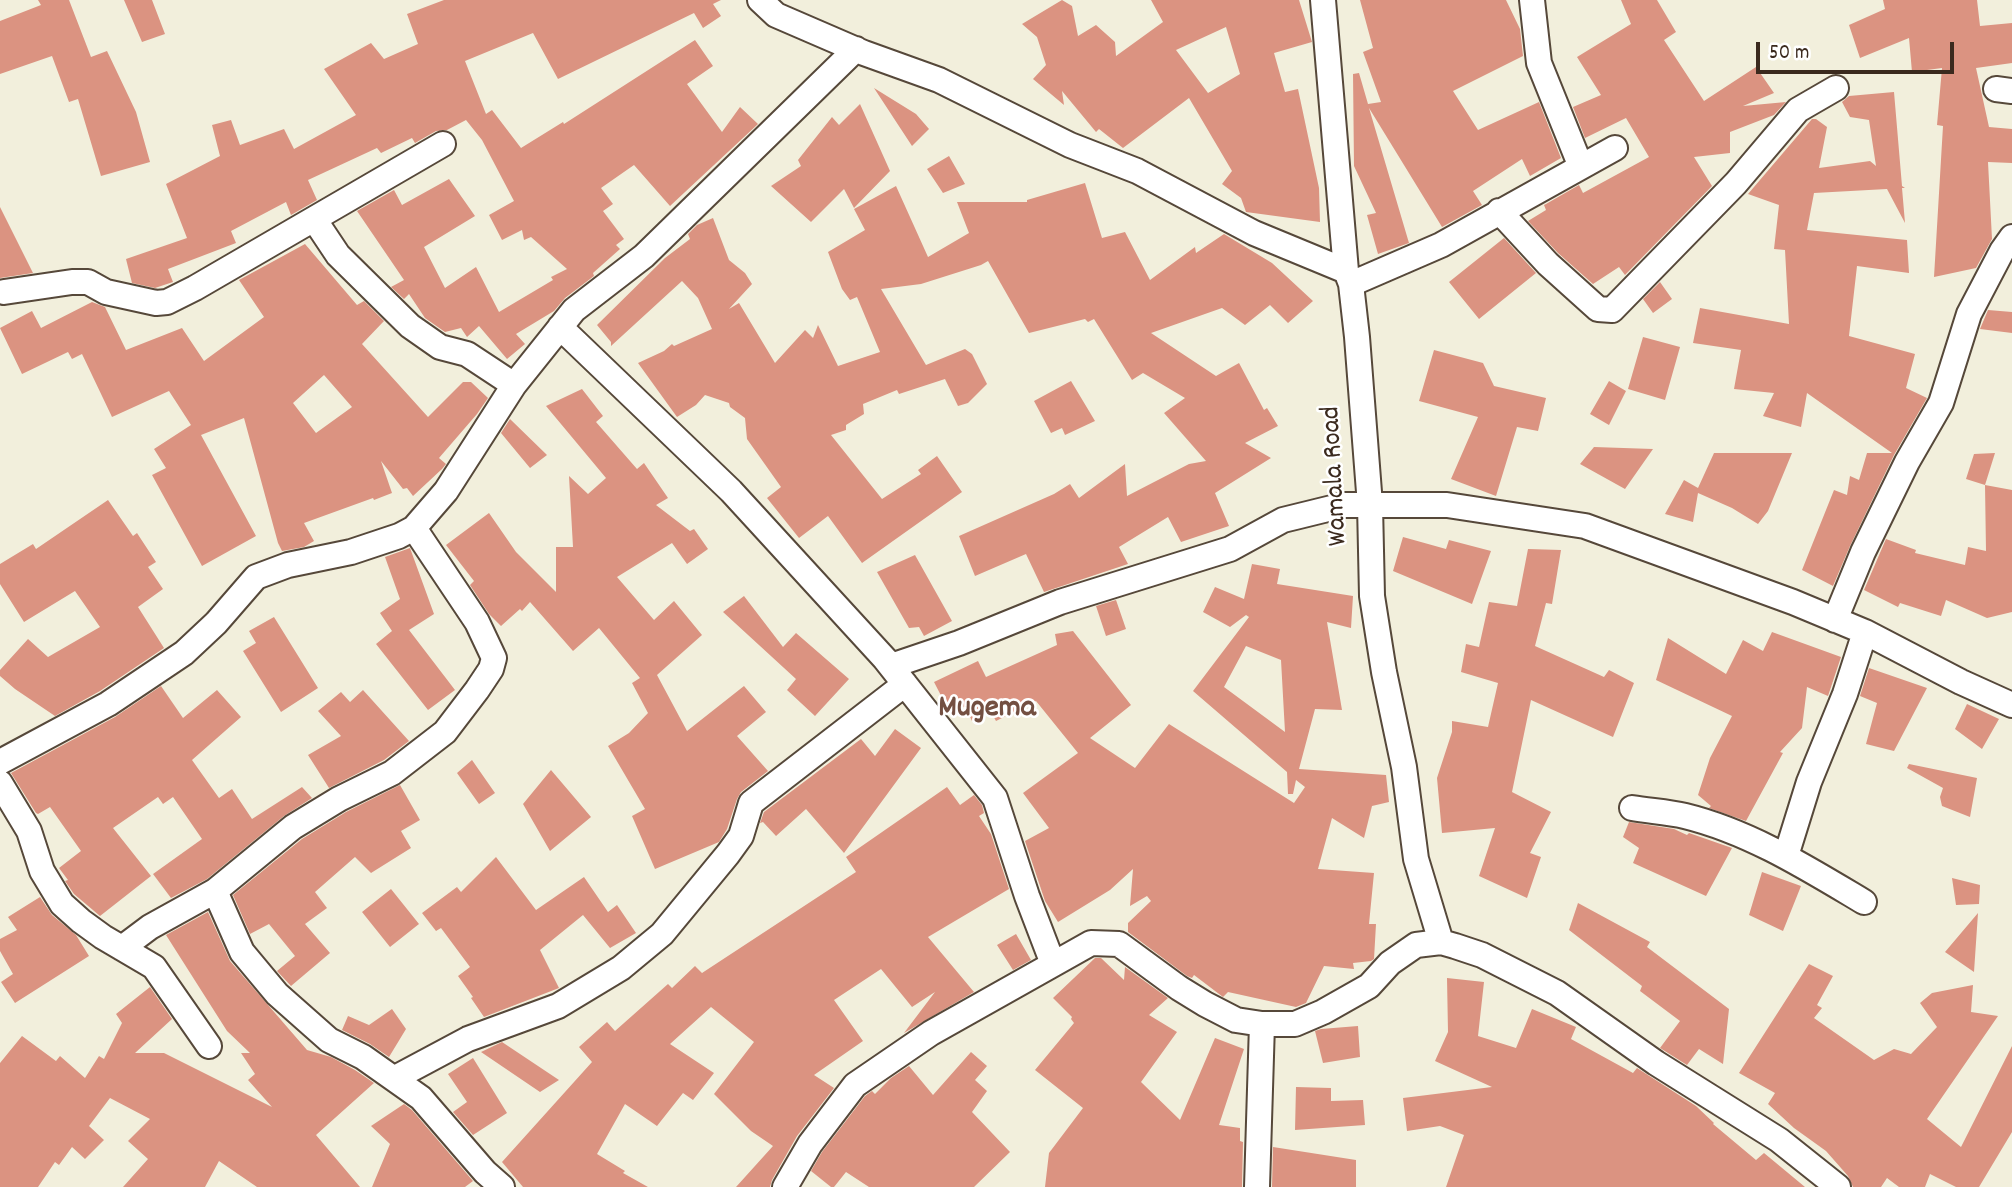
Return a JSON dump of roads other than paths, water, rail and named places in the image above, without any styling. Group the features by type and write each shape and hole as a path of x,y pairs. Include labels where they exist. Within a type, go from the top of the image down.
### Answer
{"street":[{"path":"760,0 776,15 939,80 1070,145 1137,171 1254,233 1348,277 1441,245 1615,148"},
{"name":"Wamala Road","path":"1323,0 1348,277 1357,337 1370,505 1372,596 1384,672 1404,767 1416,859 1441,942"},
{"path":"1532,0 1539,63 1581,167"},
{"path":"0,762 108,704 184,653 216,624 256,577 288,565 351,552 399,536 414,528 446,491 514,385 574,310 644,256 856,49"},
{"path":"1499,211 1548,264 1598,309 1612,310 1736,183 1798,110 1836,88"},
{"path":"4,292 88,282 106,292 156,303 167,302 443,144"},
{"path":"314,219 346,264 410,326 440,347 467,355 514,385"},
{"path":"1835,620 1879,518 1907,462 1941,404 1969,314 2012,237"},
{"path":"560,327 731,491 898,675 995,798 1027,896 1053,964"},
{"path":"395,1078 468,1040 558,1006 621,968 662,934 728,854 741,836 751,803 898,675 959,643 1060,602 1230,549 1283,520 1344,505 1447,505 1585,526 1865,632 2012,705"},
{"path":"122,948 150,928 215,891 293,827 339,799 392,773 445,732 491,669 494,658 477,622 414,528"},
{"path":"1786,856 1809,782 1845,694 1865,632"},
{"path":"0,783 29,831 41,871 62,904 81,921 154,967 209,1046"},
{"path":"1632,808 1685,816 1736,833 1786,856 1864,902"},
{"path":"215,891 242,951 277,994 329,1040 363,1057 421,1098 502,1187"},
{"path":"785,1187 810,1144 855,1085 931,1033 1091,943 1119,944 1179,988 1236,1020 1262,1024 1295,1024 1323,1012 1369,986 1390,963 1416,945 1441,942 1482,956 1557,993 1656,1063 1780,1140 1838,1187"},
{"path":"1257,1187 1262,1024"}],"district":[{"name":"Mugema","path":"987,711"}]}
